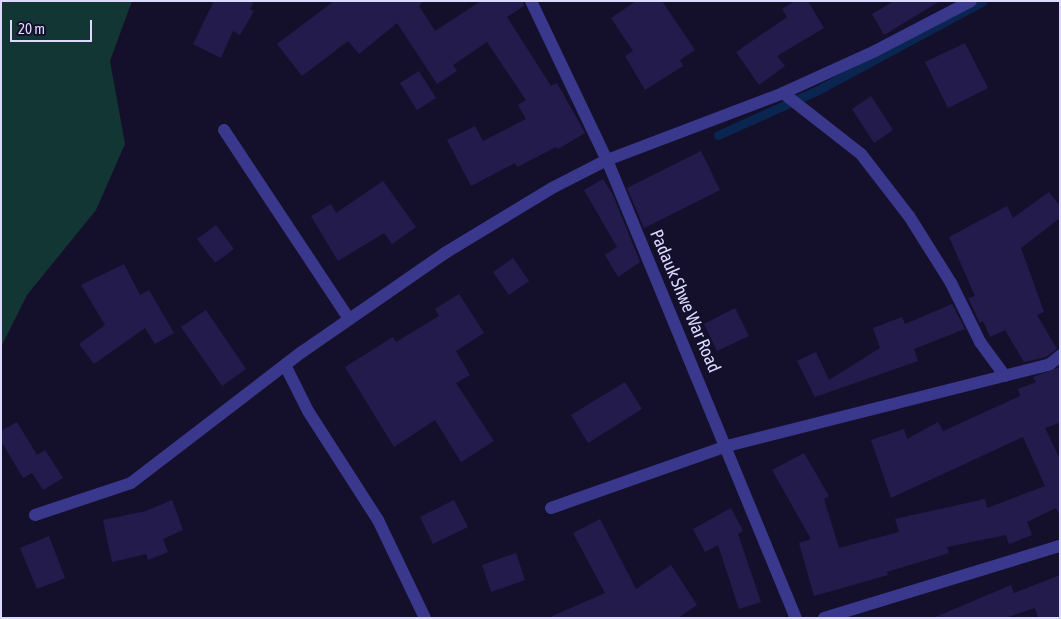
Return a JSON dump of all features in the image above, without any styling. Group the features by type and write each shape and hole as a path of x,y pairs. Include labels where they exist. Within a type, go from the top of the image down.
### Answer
{"street":[{"name":"Padauk Shwe War Road","path":"532,1 607,160 727,446 796,618"},
{"path":"35,516 131,483 349,319 445,253 554,187 607,160 783,93 875,52 971,1"},
{"path":"783,93 861,154 909,216 951,283 980,342 1005,376"},
{"path":"224,130 349,319"},
{"path":"551,508 727,446 1050,364 1060,356"},
{"path":"285,366 308,411 378,520 425,618"},
{"path":"824,618 1060,546"}],"green space":[{"path":"1,1 132,1 110,61 125,144 96,210 27,295 1,347"}],"building":[{"path":"214,1 254,1 250,9 254,11 240,35 233,31 221,58 193,44"},
{"path":"334,1 424,1 419,6 435,31 481,1 523,1 524,6 507,17 551,86 557,83 585,133 558,149 556,147 517,167 515,163 471,186 447,140 475,126 483,141 526,119 518,105 526,100 487,42 453,65 457,71 437,84 397,23 359,54 348,41 302,76 277,44"},
{"path":"636,1 662,1 695,50 680,60 683,66 645,90 625,56 633,51 611,18"},
{"path":"795,1 808,1 824,28 777,56 785,66 759,85 736,52 787,17 782,9"},
{"path":"894,1 940,1 884,35 872,14"},
{"path":"965,43 988,88 948,108 925,62"},
{"path":"419,71 436,98 417,110 400,83"},
{"path":"871,96 893,130 874,143 852,109"},
{"path":"701,151 720,190 644,228 627,188"},
{"path":"603,179 613,195 640,262 618,277 605,255 617,247 584,190"},
{"path":"383,181 416,227 392,244 384,233 338,261 311,216 331,204 336,213"},
{"path":"1049,192 1060,206 1060,218 1021,248 1044,312 1037,315 1057,349 1046,357 1024,362 1005,330 990,337 983,321 980,323 968,298 975,296 949,237 1007,206 1013,218"},
{"path":"216,225 234,249 215,263 197,239"},
{"path":"513,258 529,281 509,295 493,272"},
{"path":"124,264 140,295 149,290 174,333 155,344 145,328 94,364 79,344 105,325 81,285"},
{"path":"459,294 484,333 456,351 470,375 456,383 494,441 461,462 435,420 394,447 345,367 393,337 396,342 439,316 435,309"},
{"path":"952,304 965,329 914,349 918,361 815,397 797,361 816,352 829,380 880,348 873,328 902,317 905,324"},
{"path":"735,308 749,336 717,351 704,324"},
{"path":"206,310 246,369 222,386 181,327"},
{"path":"1060,367 1059,423 1045,428 1060,459 1060,516 1056,508 1027,522 1032,535 1009,544 1006,535 947,547 949,553 887,572 888,575 814,596 799,543 811,539 772,470 804,453 829,496 824,499 839,548 899,532 895,519 985,499 987,508 1045,486 1023,437 891,498 871,440 904,429 907,439 938,422 943,431 1020,396 1018,389 1036,382 1033,377"},
{"path":"625,382 642,409 588,443 571,415"},
{"path":"17,422 37,455 45,450 63,478 43,490 32,473 23,478 1,441 1,431"},
{"path":"172,500 183,530 163,539 168,552 148,560 146,554 112,562 103,520 146,511"},
{"path":"454,500 468,527 433,544 420,517"},
{"path":"731,508 743,531 738,534 761,602 739,609 718,545 705,552 693,529"},
{"path":"600,519 636,589 671,565 697,605 678,618 548,618 605,593 573,533"},
{"path":"49,536 65,578 37,589 20,548"},
{"path":"516,553 525,580 491,592 482,565"},
{"path":"1060,575 1060,618 1038,618 1035,608 1005,618 933,618 1011,585 1014,593"}],"waterway":[{"path":"718,135 818,90 983,1"}]}
